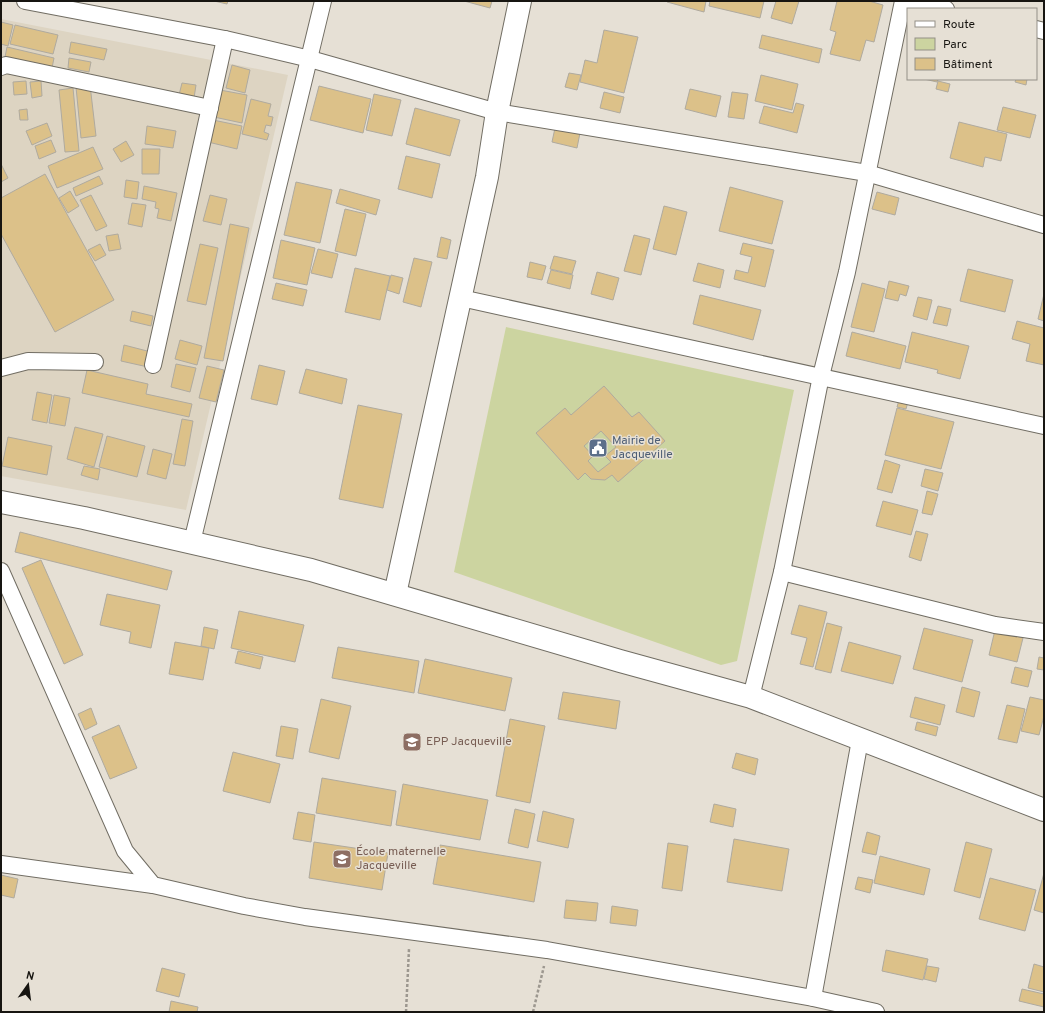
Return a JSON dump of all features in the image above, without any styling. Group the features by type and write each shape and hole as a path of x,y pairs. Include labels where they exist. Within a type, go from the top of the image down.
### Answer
{"street":[{"path":"24,1 225,39 310,59 497,112 867,173 1044,225"},
{"path":"192,542 323,1"},
{"path":"395,594 487,177 497,112 520,1"},
{"path":"751,697 782,572 821,376 847,272 903,1"},
{"path":"910,1 942,8"},
{"path":"153,365 225,39"},
{"path":"1,67 6,65 210,108"},
{"path":"461,298 1044,426"},
{"path":"1,368 28,361 95,362"},
{"path":"1,502 192,542 311,570 620,661 751,697 828,725 860,740 1044,810"},
{"path":"1,571 125,851 153,885"},
{"path":"782,572 995,625 1044,632"},
{"path":"813,998 860,740"},
{"path":"1,864 153,885 267,910 409,932 547,950 813,998 876,1012"}],"path":[{"path":"406,1012 409,932"},
{"path":"533,1012 547,950"}],"shaded area":[{"path":"1,19 288,75 186,510 1,476"}],"green space":[{"path":"506,327 794,390 737,661 721,665 454,572"}],"building":[{"path":"214,1 228,1 227,4"},
{"path":"464,1 492,1 490,8"},
{"path":"706,1 704,12 667,2"},
{"path":"710,1 764,1 760,18 709,6"},
{"path":"776,1 799,1 792,24 771,18"},
{"path":"837,1 869,1 883,5 874,42 866,40 860,61 830,54 836,32 830,30"},
{"path":"1,22 13,25 8,46 1,44"},
{"path":"15,25 58,35 53,54 10,44"},
{"path":"604,30 638,37 624,93 580,82 585,60 597,63"},
{"path":"762,35 822,49 819,63 759,48"},
{"path":"71,42 107,49 104,60 69,53"},
{"path":"7,47 54,58 52,68 5,57"},
{"path":"69,58 91,62 89,72 68,68"},
{"path":"232,65 250,70 245,93 226,88"},
{"path":"569,73 581,75 577,90 565,87"},
{"path":"761,75 798,84 792,110 755,101"},
{"path":"1016,80 1027,80 1026,85 1015,82"},
{"path":"26,81 27,94 14,95 13,82"},
{"path":"41,81 42,96 32,98 30,82"},
{"path":"938,81 950,84 948,92 936,89"},
{"path":"182,83 196,85 194,98 179,95"},
{"path":"90,85 96,136 81,138 76,87"},
{"path":"319,86 371,99 363,133 310,120"},
{"path":"73,88 79,151 65,152 59,90"},
{"path":"690,89 721,96 716,117 685,109"},
{"path":"220,90 247,95 242,123 214,117"},
{"path":"604,92 624,97 620,113 600,108"},
{"path":"732,92 748,94 744,119 728,117"},
{"path":"374,94 401,100 392,136 366,130"},
{"path":"251,99 271,104 268,116 273,117 271,126 266,125 264,132 269,134 267,140 242,134"},
{"path":"796,103 804,105 797,133 759,123 764,106 793,113"},
{"path":"1003,107 1036,115 1030,138 997,130"},
{"path":"415,108 460,120 450,156 406,144"},
{"path":"27,109 28,120 20,120 19,110"},
{"path":"213,120 242,126 237,149 208,142"},
{"path":"959,122 1007,134 1001,161 985,157 983,167 950,158"},
{"path":"47,123 52,136 32,145 26,131"},
{"path":"147,126 176,131 173,148 145,144"},
{"path":"555,128 580,133 577,148 552,142"},
{"path":"51,140 56,152 39,159 35,146"},
{"path":"126,141 134,155 121,162 113,149"},
{"path":"93,147 103,169 57,188 48,166"},
{"path":"142,149 160,149 159,174 142,174"},
{"path":"406,156 440,164 432,198 398,189"},
{"path":"1,164 8,178 1,182"},
{"path":"45,174 114,300 55,332 1,234 1,198"},
{"path":"99,176 103,184 76,196 73,188"},
{"path":"126,180 139,182 137,199 124,197"},
{"path":"296,182 332,190 320,243 284,235"},
{"path":"144,186 177,193 171,221 157,218 159,209 155,208 156,202 142,199"},
{"path":"730,187 783,201 772,244 719,231"},
{"path":"340,189 380,200 376,215 336,203"},
{"path":"70,191 79,206 68,213 59,198"},
{"path":"877,192 899,198 895,215 872,209"},
{"path":"91,195 107,226 96,231 80,200"},
{"path":"210,195 227,199 221,225 203,221"},
{"path":"132,203 146,205 142,227 128,224"},
{"path":"664,206 687,212 676,255 653,249"},
{"path":"345,209 366,214 356,256 335,251"},
{"path":"230,224 249,228 223,361 204,358"},
{"path":"118,234 121,249 109,251 106,236"},
{"path":"634,235 650,239 641,275 624,271"},
{"path":"441,237 451,240 447,259 437,257"},
{"path":"281,240 315,248 307,285 273,278"},
{"path":"743,243 774,250 765,287 734,279 736,270 748,273 752,257 740,254"},
{"path":"100,244 106,255 95,261 88,250"},
{"path":"200,244 218,248 206,305 187,301"},
{"path":"318,249 338,254 332,278 311,273"},
{"path":"554,256 576,261 572,274 550,269"},
{"path":"414,258 432,262 421,307 403,302"},
{"path":"530,262 546,266 542,280 527,277"},
{"path":"698,263 724,270 720,288 693,281"},
{"path":"355,268 390,276 380,320 345,312"},
{"path":"968,269 1013,280 1005,312 960,301"},
{"path":"551,270 573,275 570,289 547,283"},
{"path":"597,272 619,278 613,300 591,294"},
{"path":"391,275 403,278 399,294 387,290"},
{"path":"889,281 909,286 906,296 900,294 898,301 885,298"},
{"path":"276,283 307,290 303,306 272,299"},
{"path":"862,283 885,289 874,332 851,327"},
{"path":"1044,294 1044,321 1038,319"},
{"path":"700,295 761,310 753,340 693,324"},
{"path":"918,297 932,300 927,320 913,316"},
{"path":"938,306 951,309 947,326 933,323"},
{"path":"132,311 153,316 151,326 130,321"},
{"path":"1017,321 1044,328 1044,365 1026,361 1030,344 1012,339"},
{"path":"852,332 906,346 900,369 846,356"},
{"path":"912,332 969,346 960,379 937,373 938,370 905,362"},
{"path":"180,340 202,346 197,365 175,359"},
{"path":"124,345 151,352 148,367 121,361"},
{"path":"176,364 196,368 190,392 171,387"},
{"path":"259,365 285,371 277,405 251,399"},
{"path":"207,366 224,370 216,402 199,398"},
{"path":"306,369 347,379 342,404 299,393"},
{"path":"87,370 148,384 146,394 192,404 189,417 82,393"},
{"path":"604,386 632,417 639,412 665,441 618,482 612,475 605,480 591,479 585,473 578,480 536,433 565,408 571,415","holes":["601,431 616,447 605,456 611,462 598,472 588,461 593,456 584,446"]},
{"path":"37,392 52,395 47,423 32,420"},
{"path":"54,395 70,398 65,426 49,423"},
{"path":"899,400 908,402 906,409 897,407"},
{"path":"358,405 402,414 383,508 339,499"},
{"path":"897,408 954,422 941,469 885,455"},
{"path":"182,419 193,421 185,466 173,464"},
{"path":"75,427 103,434 94,467 67,459"},
{"path":"107,436 145,446 137,477 99,467"},
{"path":"8,437 52,446 47,475 2,466"},
{"path":"153,449 172,454 166,479 147,474"},
{"path":"885,460 900,465 892,493 877,489"},
{"path":"84,466 100,469 98,480 81,475"},
{"path":"925,469 943,473 938,491 921,486"},
{"path":"927,491 938,494 932,515 922,513"},
{"path":"883,501 918,510 911,535 876,526"},
{"path":"916,531 928,534 921,561 909,557"},
{"path":"20,532 172,571 167,590 15,552"},
{"path":"41,560 83,655 64,664 22,568"},
{"path":"107,594 160,605 151,648 129,643 131,632 100,625"},
{"path":"799,605 827,612 813,667 800,664 807,638 791,634"},
{"path":"239,611 304,625 295,662 231,648"},
{"path":"827,623 842,627 831,673 815,669"},
{"path":"204,627 218,630 214,649 201,646"},
{"path":"924,628 973,640 962,682 913,669"},
{"path":"995,630 1023,638 1017,662 989,655"},
{"path":"175,642 209,648 203,680 169,674"},
{"path":"849,642 901,656 893,684 841,671"},
{"path":"338,647 419,661 414,693 332,678"},
{"path":"238,651 263,657 260,669 235,663"},
{"path":"1039,657 1044,658 1044,670 1037,669"},
{"path":"425,659 512,678 505,711 418,693"},
{"path":"1015,667 1032,671 1028,687 1011,683"},
{"path":"962,687 980,692 974,717 956,712"},
{"path":"563,692 620,701 616,729 558,719"},
{"path":"915,697 945,705 940,725 910,717"},
{"path":"1030,697 1044,700 1044,716 1039,735 1021,731"},
{"path":"321,699 351,706 339,759 309,752"},
{"path":"1007,705 1025,709 1017,743 998,739"},
{"path":"91,708 97,724 85,730 78,714"},
{"path":"510,719 545,726 530,803 496,796"},
{"path":"917,722 938,727 936,736 915,730"},
{"path":"119,725 137,768 110,779 92,737"},
{"path":"281,726 298,729 293,759 276,756"},
{"path":"233,752 280,764 270,803 223,791"},
{"path":"736,753 758,759 755,775 732,768"},
{"path":"322,778 396,791 391,826 316,813"},
{"path":"403,784 488,800 480,840 396,825"},
{"path":"714,804 736,809 733,827 710,822"},
{"path":"515,809 535,814 528,848 508,843"},
{"path":"543,811 574,819 568,848 537,841"},
{"path":"298,812 315,815 311,842 293,839"},
{"path":"867,832 880,836 876,855 862,852"},
{"path":"734,839 789,849 782,891 727,882"},
{"path":"314,842 388,853 382,890 309,878"},
{"path":"966,842 992,849 980,898 954,891"},
{"path":"668,843 688,846 682,891 662,888"},
{"path":"440,845 541,862 534,902 433,884"},
{"path":"880,856 930,869 924,895 874,883"},
{"path":"1044,873 1044,913 1034,910"},
{"path":"1,875 18,879 14,898 1,895"},
{"path":"858,877 873,880 870,893 855,889"},
{"path":"990,878 1036,890 1025,931 979,919"},
{"path":"566,900 598,903 596,921 564,918"},
{"path":"612,906 638,910 636,926 610,923"},
{"path":"886,950 928,959 923,980 882,971"},
{"path":"1034,964 1044,967 1044,992 1028,988"},
{"path":"927,966 939,968 936,982 924,979"},
{"path":"162,968 185,974 179,997 156,991"},
{"path":"1022,989 1044,994 1044,1007 1019,1001"},
{"path":"171,1001 198,1007 197,1012 169,1012"}],"place":[{"name":"Mairie de Jacqueville","path":"598,448"},
{"name":"EPP Jacqueville","path":"412,742"},
{"name":"École maternelle Jacqueville","path":"342,859"}]}
